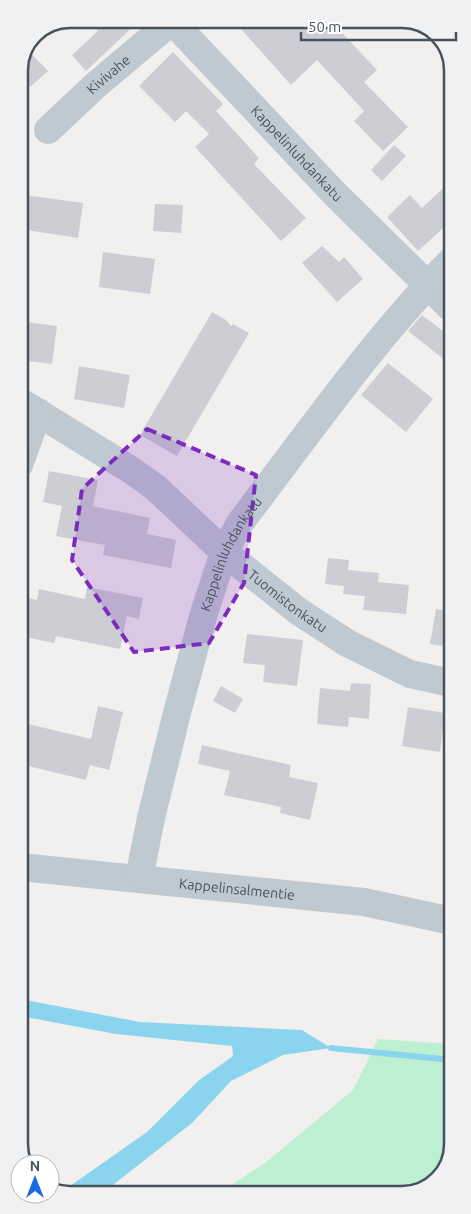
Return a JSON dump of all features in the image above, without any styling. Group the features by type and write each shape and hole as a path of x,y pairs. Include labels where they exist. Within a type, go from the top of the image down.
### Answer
{"street":[{"name":"Kivivahe","path":"48,130 97,84 162,28"},
{"name":"Kappelinluhdankatu","path":"179,28 335,194 428,284"},
{"name":"Kappelinluhdankatu","path":"139,878 151,818 178,709 204,614 224,552 240,523 376,345 443,268"},
{"path":"428,284 443,300"},
{"name":"Tuomistonkatu","path":"29,407 131,470 156,488 224,552 298,611 347,643 410,674 443,681"},
{"name":"Kappelinsalmentie","path":"28,868 364,902 443,919"}],"highlighted area":[{"path":"147,429 256,475 244,583 209,643 134,652 72,560 82,489"}],"green space":[{"path":"378,1039 443,1043 443,1150 438,1166 429,1176 413,1185 402,1186 229,1186 265,1163 353,1090"}],"water":[{"path":"28,1001 140,1022 302,1030 331,1048 283,1055 231,1081 192,1123 112,1186 70,1186 147,1132 198,1081 233,1056 232,1046 116,1034 28,1018"}],"building":[{"path":"95,28 131,28 86,71 72,55 98,31"},
{"path":"240,28 337,28 377,70 364,82 408,127 383,151 354,121 364,111 317,60 291,85"},
{"path":"173,52 223,104 216,111 259,158 254,164 306,218 281,241 195,147 209,134 186,111 175,122 139,86"},
{"path":"31,53 48,71 30,87 28,85 28,66"},
{"path":"394,145 406,156 382,181 371,170"},
{"path":"443,188 443,228 418,251 387,217 410,195 422,208"},
{"path":"28,195 83,203 78,238 28,230"},
{"path":"155,204 183,205 181,233 153,231"},
{"path":"322,246 339,262 344,257 363,279 337,302 302,263"},
{"path":"103,252 155,259 150,294 99,287"},
{"path":"212,312 226,320 231,326 233,324 249,333 177,456 140,435"},
{"path":"422,315 443,331 443,359 408,331"},
{"path":"28,322 57,326 52,364 28,361"},
{"path":"388,363 433,399 406,432 361,395"},
{"path":"79,366 130,375 124,408 74,399"},
{"path":"49,471 98,480 93,506 150,518 147,534 176,540 171,568 103,555 105,545 56,536 62,506 43,502"},
{"path":"328,558 349,560 348,570 379,573 378,582 409,585 406,614 363,610 365,596 343,594 344,586 325,584"},
{"path":"87,587 143,598 139,619 127,616 120,649 56,636 54,643 28,638 28,598 37,600 39,589 85,599"},
{"path":"436,609 443,610 443,646 430,644"},
{"path":"247,634 303,640 297,686 263,682 265,665 243,663"},
{"path":"351,683 371,684 369,719 349,717 348,727 317,724 320,688 350,691"},
{"path":"221,686 243,699 235,713 213,701"},
{"path":"98,706 123,712 109,770 90,765 86,780 28,766 28,724 91,739"},
{"path":"408,707 443,713 440,752 402,746"},
{"path":"202,745 291,765 289,777 318,783 310,820 280,813 281,807 224,795 230,771 198,764"}],"waterway":[{"path":"331,1048 443,1059"}]}
